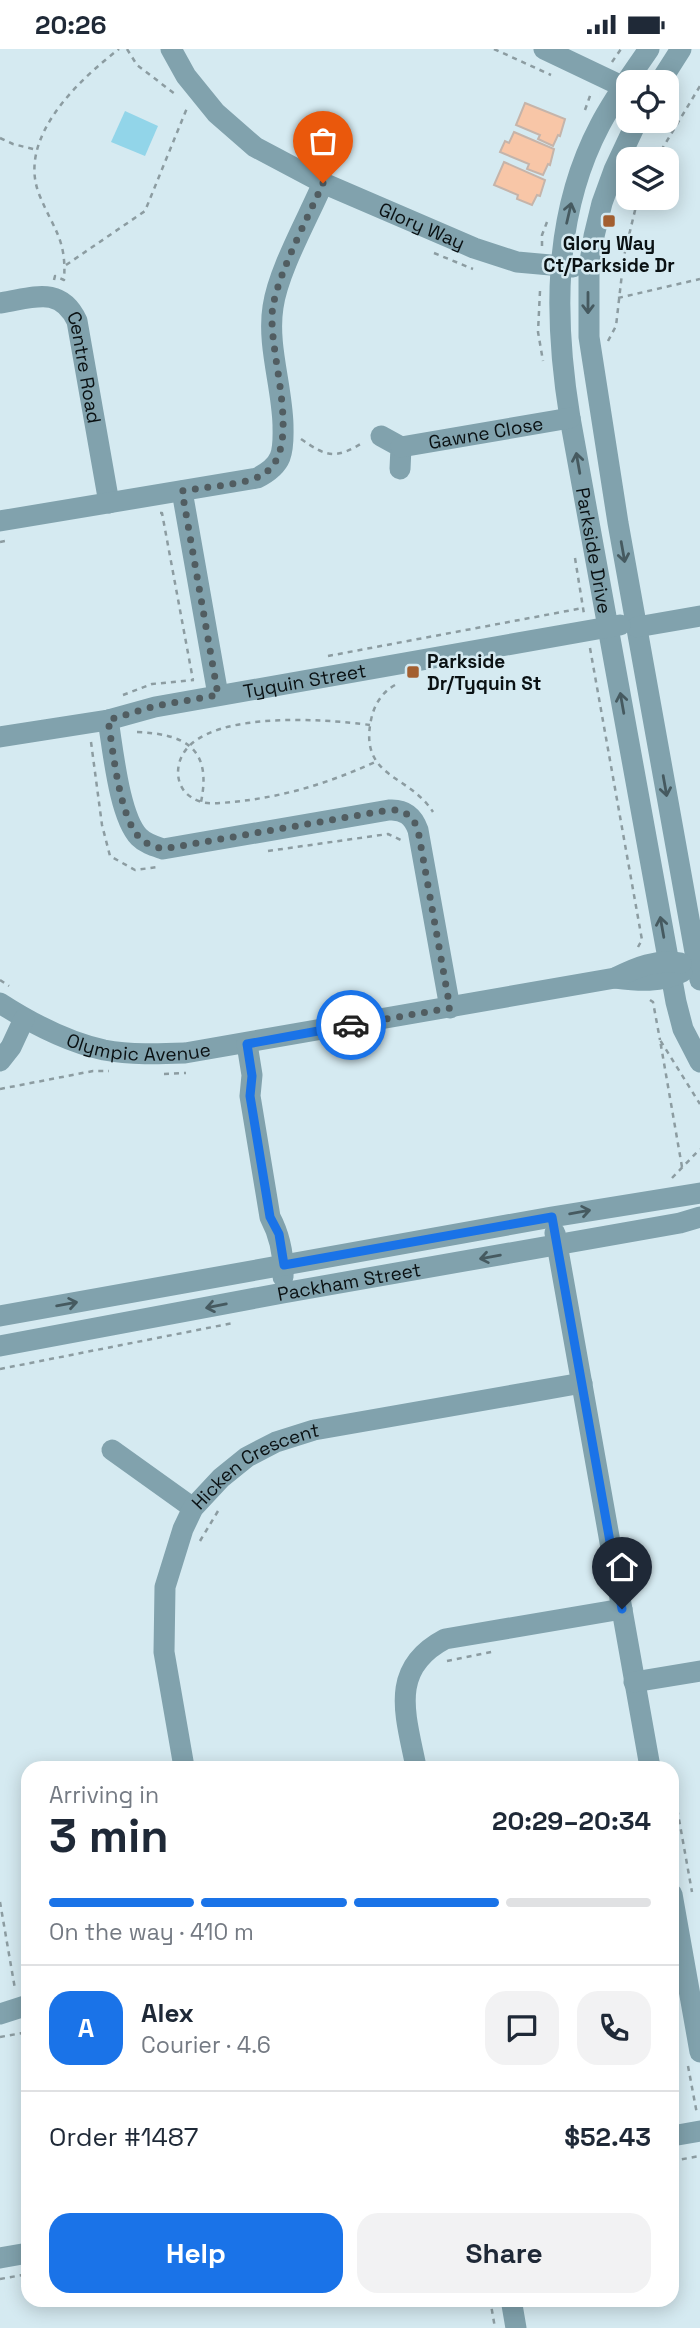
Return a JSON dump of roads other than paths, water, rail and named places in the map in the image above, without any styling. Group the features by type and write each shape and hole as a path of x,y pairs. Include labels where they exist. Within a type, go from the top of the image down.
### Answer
{"street":[{"name":"Glory Way","path":"171,49 186,76 216,113 256,147 323,183 474,249 517,262 589,268"},
{"path":"544,49 616,82"},
{"name":"Parkside Drive","path":"636,70 649,49"},
{"path":"668,70 681,49"},
{"name":"Parkside Drive","path":"616,101 600,124 583,163 568,214 560,266 559,333 570,418 670,969 683,1029 700,1062"},
{"name":"Parkside Drive","path":"630,133 602,203 589,268 590,352 698,973"},
{"path":"0,521 257,478 270,471 280,457 283,443 281,390 271,328 273,305 279,284 323,183"},
{"name":"Centre Road","path":"0,303 45,296 59,298 71,307 77,321 109,503"},
{"name":"Gawne Close","path":"374,437 401,447 570,418"},
{"name":"Gawne Close","path":"400,469 401,447"},
{"path":"182,491 218,695"},
{"path":"590,527 618,523"},
{"name":"Tyquin Street","path":"0,737 108,720 155,706 609,627 700,616"},
{"path":"108,720 130,824 148,845 163,849 389,810 407,814 413,819 418,830 450,1008"},
{"path":"670,969 698,973"},
{"name":"Olympic Avenue","path":"5,995 24,1019 61,1036 103,1049 147,1054 186,1053 615,978 643,981 670,969"},
{"path":"0,1061 11,1047 24,1019"},
{"path":"240,1045 240,1077 250,1096 270,1217 279,1234 278,1266 283,1293"},
{"path":"677,1196 700,1185"},
{"name":"Packham Street","path":"0,1317 552,1217 700,1193"},
{"path":"552,1217 648,1761"},
{"name":"Packham Street","path":"0,1346 680,1223 700,1217"},
{"name":"Hicken Crescent","path":"183,1761 164,1652 165,1587 183,1529 193,1508 221,1478 247,1457 276,1441 314,1430 582,1383"},
{"path":"112,1450 193,1508"},
{"path":"415,1761 404,1705 405,1689 415,1664 433,1646 445,1639 622,1609"},
{"path":"634,1682 700,1671"},
{"path":"682,1896 700,2052"},
{"path":"2,2008 21,2005"},
{"path":"679,2135 700,2131"},
{"path":"0,2258 21,2254"},
{"path":"512,2307 516,2328"}],"place":[{"name":"Glory Way Ct/Parkside Dr","path":"609,221"},
{"name":"Parkside Dr/Tyquin St","path":"413,672"}]}
